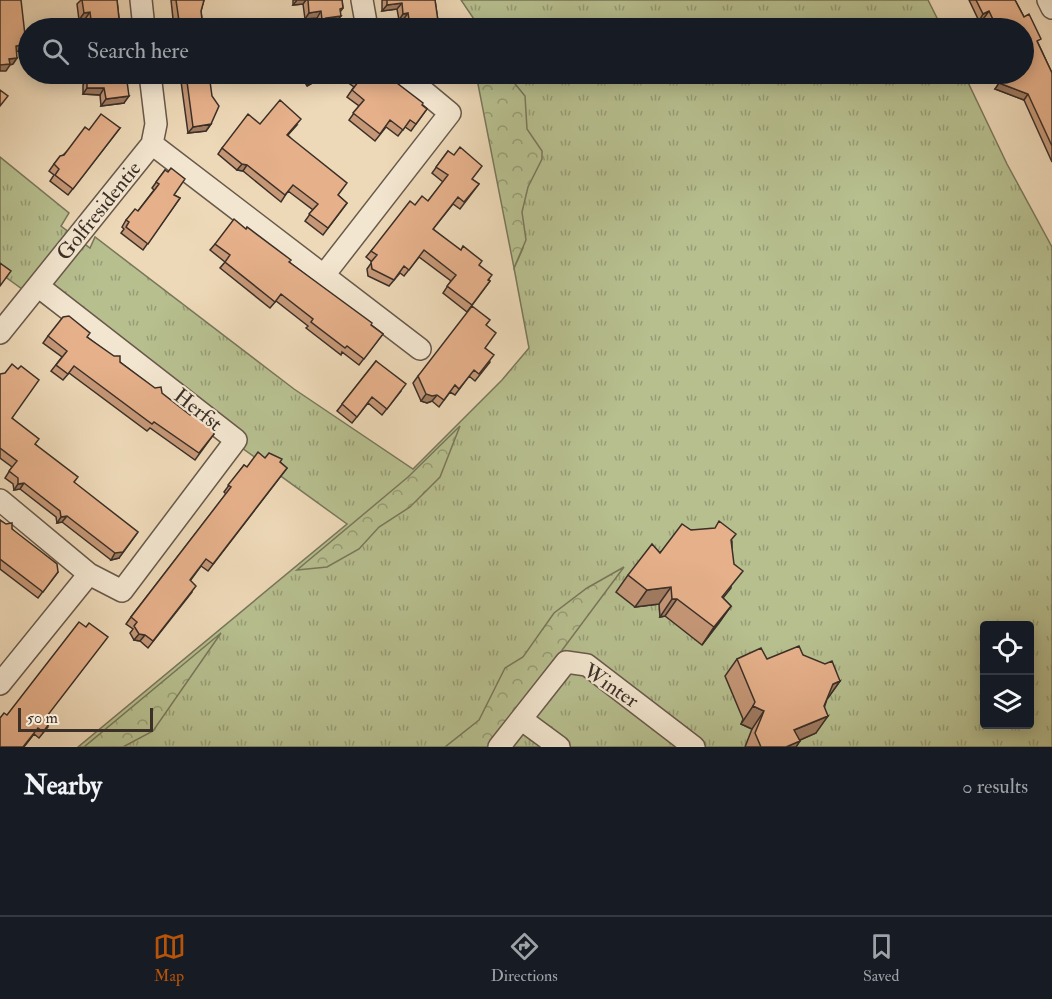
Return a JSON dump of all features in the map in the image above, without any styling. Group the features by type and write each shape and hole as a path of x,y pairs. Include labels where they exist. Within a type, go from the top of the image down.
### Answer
{"street":[{"path":"141,0 143,18"},
{"path":"362,0 365,18"},
{"path":"1048,0 1052,8"},
{"name":"Golfresidentie","path":"0,333 152,144 156,123 151,84"},
{"path":"324,275 450,113 415,84"},
{"path":"152,144 420,349"},
{"name":"Herfst","path":"0,501 89,574 122,591 236,440 38,286"},
{"path":"0,684 89,574"},
{"name":"Winter","path":"499,747 566,662 587,665 684,744"},
{"path":"521,719 559,747"}],"green space":[{"path":"461,0 928,0 937,18 473,18"},
{"path":"478,84 515,84 525,96 527,129 542,151 542,159 528,187 522,212 526,240 514,268"},
{"path":"491,84 969,84 1007,164 1052,247 1052,747 78,747 347,524 0,273 0,157 69,213 61,226 90,248 95,237 294,389 413,469 502,380 529,348 514,268 523,248"},
{"path":"460,426 440,477 410,507 379,527 359,549 327,567 297,570 408,477"},
{"path":"624,567 490,747 445,747 479,720 505,668 523,657 554,613 587,588"},
{"path":"221,633 153,731 123,747 84,747"}],"building":[{"path":"0,0 21,0 23,18 18,18 17,58 9,59 10,64 0,65"},
{"path":"82,0 117,0 119,18 91,18 90,12 84,13"},
{"path":"176,0 204,0 202,18 179,18"},
{"path":"308,0 342,0 341,16 322,18 321,11 309,13"},
{"path":"387,0 435,0 438,18 409,18 408,13 403,14 402,3 387,5"},
{"path":"976,0 1015,0 1024,17 1029,14 1031,18 992,18 989,11 983,14"},
{"path":"1034,24 1041,39 1037,41 1052,73 1052,146 1028,94 1002,84 1034,84"},
{"path":"87,84 127,84 129,96 106,99 104,88 87,88"},
{"path":"187,84 210,84 212,96 219,106 211,124 193,127"},
{"path":"357,84 398,84 423,103 422,105 427,109 416,124 410,120 403,130 390,120 380,134 353,113 364,100 352,90"},
{"path":"0,90 8,96 0,106"},
{"path":"280,100 301,119 287,135 347,183 338,195 347,203 328,228 309,214 318,204 293,185 285,195 222,148 248,114 260,124"},
{"path":"101,114 120,128 73,189 55,175 59,169 54,164 60,156 64,155 85,127 89,130"},
{"path":"460,147 482,166 472,179 479,184 464,202 458,197 433,229 461,250 463,246 482,261 479,265 492,275 472,305 447,286 456,275 424,250 409,270 404,266 394,280 372,269 371,262 377,255 371,251 410,201 415,205 422,196 428,201 448,175 436,167 448,151 454,155"},
{"path":"171,168 185,179 174,195 180,198 148,244 126,227 129,222 126,220 135,209 138,211 156,188 159,184 156,182 165,170 168,172"},
{"path":"234,219 291,260 289,262 372,323 371,325 383,334 364,359 347,346 345,348 311,322 313,319 281,294 275,302 225,262 230,255 215,244"},
{"path":"0,263 11,271 0,286"},
{"path":"472,306 490,320 486,325 496,333 485,348 494,355 479,374 474,370 459,389 455,385 444,400 437,395 426,394 418,376"},
{"path":"69,316 90,333 87,337 114,356 120,356 120,362 155,388 161,387 162,393 190,415 192,412 213,429 214,434 199,453 154,422 152,424 74,366 68,374 56,365 67,351 48,336 63,317"},
{"path":"376,361 406,384 387,409 372,397 357,417 342,404"},
{"path":"12,364 18,369 21,366 39,380 12,418 39,439 35,444 78,477 74,482 138,532 123,552 115,553 67,516 61,517 60,511 24,483 18,484 18,478 9,471 17,461 0,448 0,374 5,373"},
{"path":"258,452 265,458 269,453 282,459 280,462 287,468 213,564 206,559 190,580 196,586 153,641 139,634 134,626 137,622 131,617 231,487 228,485 244,465 247,467"},
{"path":"0,520 6,524 12,523 12,529 57,564 58,572 43,592 0,559"},
{"path":"719,521 736,534 731,540 734,564 743,571 722,597 731,606 714,627 677,599 672,599 671,587 647,590 628,575 652,544 660,553 682,524 691,530 715,528"},
{"path":"79,622 86,627 89,623 108,637 47,716 52,720 43,732 38,728 23,747 0,747 0,718 4,713 7,715"},
{"path":"799,646 803,655 825,664 832,661 840,681 833,684 824,706 828,716 794,730 800,741 786,747 761,747 755,733 764,711 753,706 755,702 737,659 761,648 767,659"}]}
